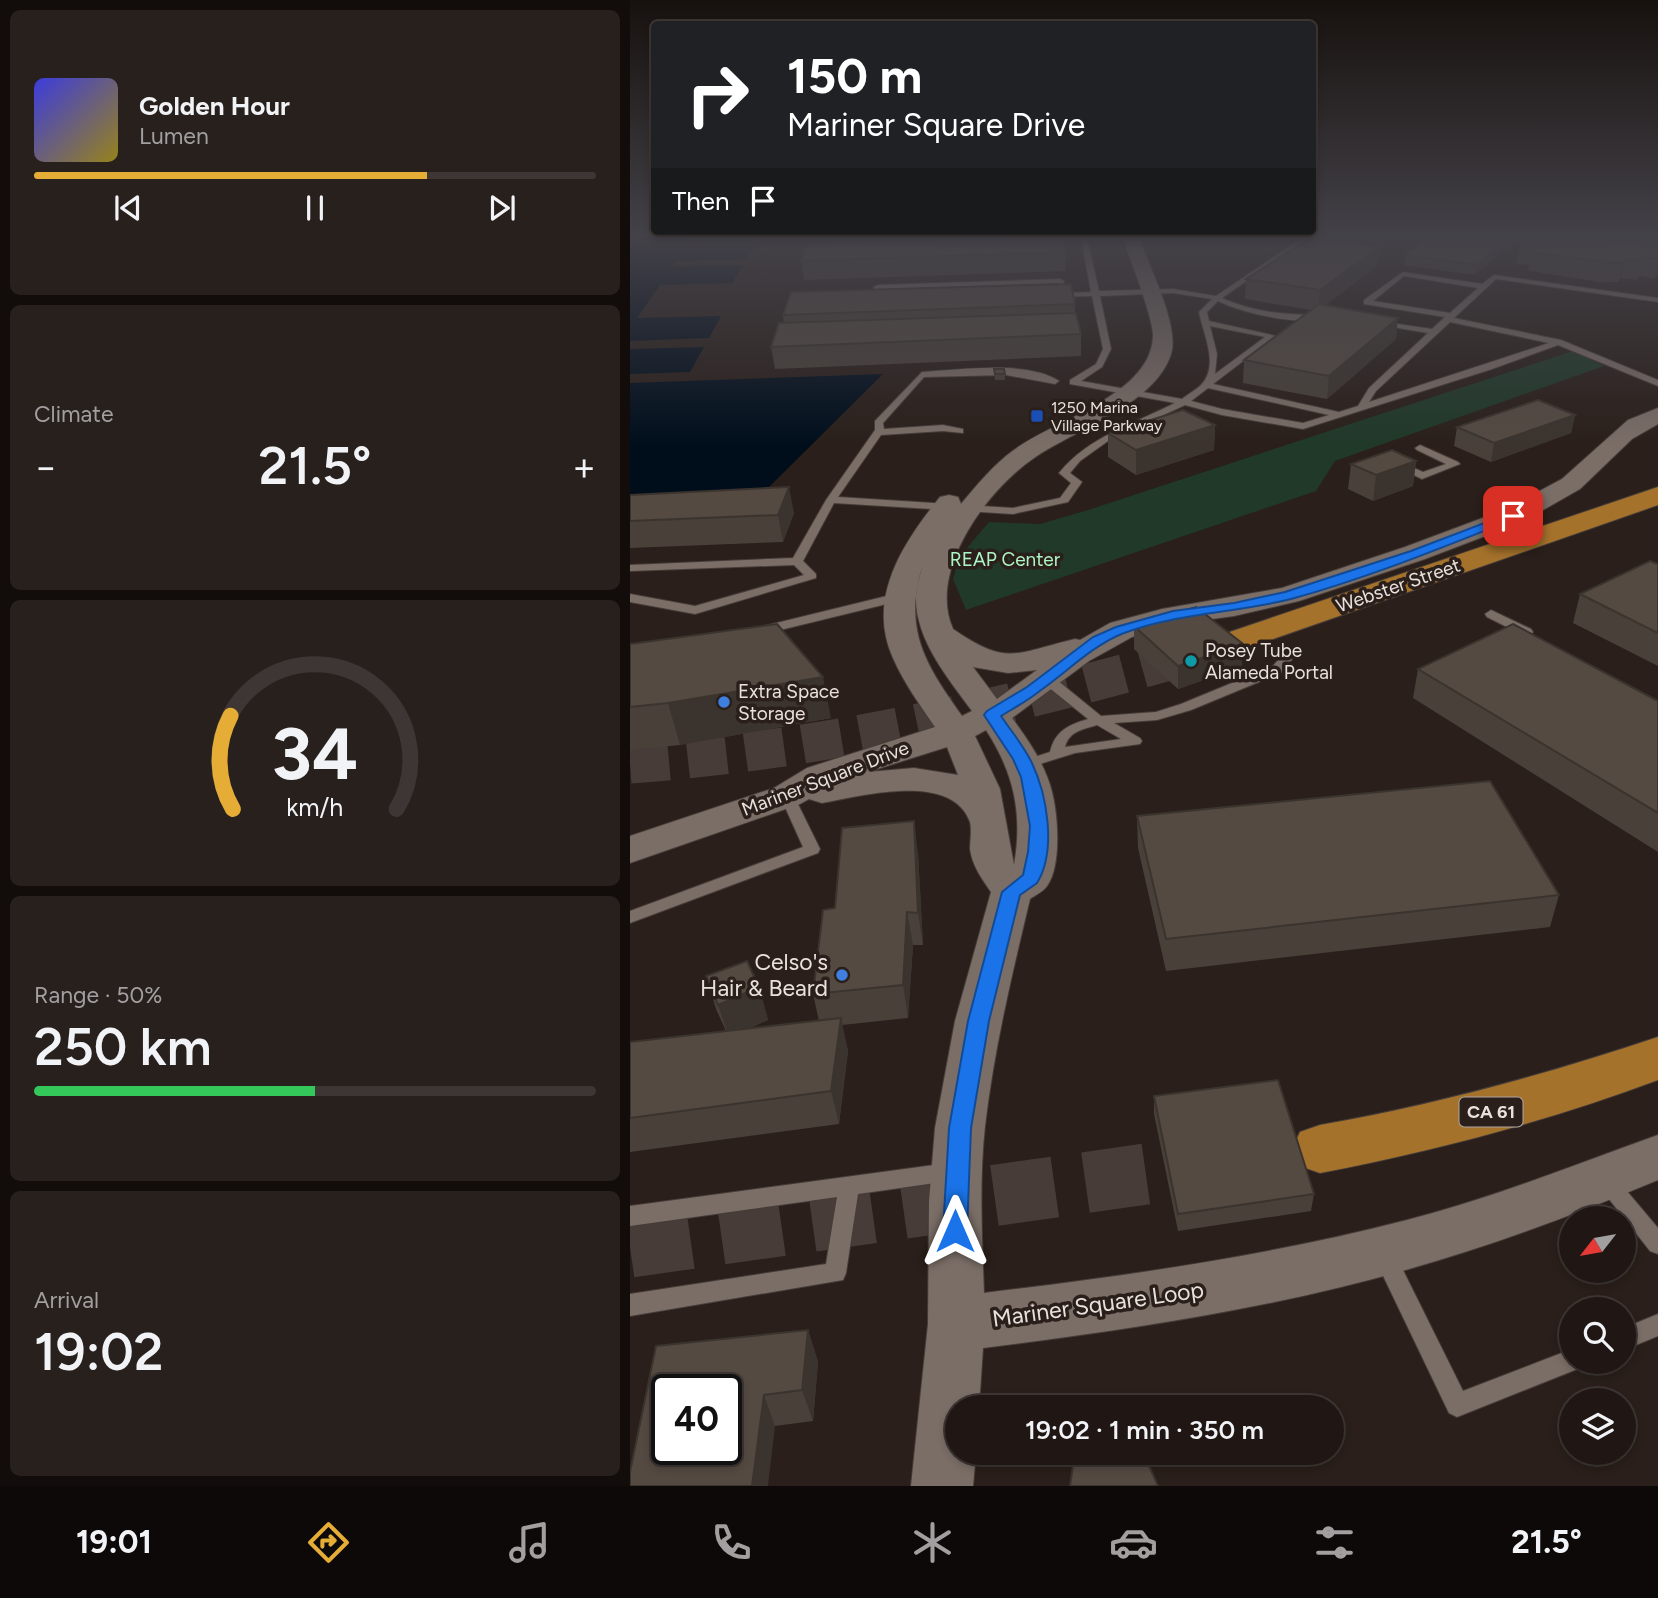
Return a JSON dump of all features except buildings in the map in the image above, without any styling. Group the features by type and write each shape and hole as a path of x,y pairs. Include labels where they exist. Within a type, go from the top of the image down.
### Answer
{"main road":[{"name":"Webster Street","path":"1218,647 1658,495"},
{"name":"CA 61","path":"1320,1149 1380,1139 1485,1114 1588,1084 1658,1058"}],"street":[{"path":"1136,307 1136,313"},
{"path":"942,1486 956,1324 957,1171 968,1073 1011,892 1031,879 1037,852 1036,802 1041,759 992,715 959,672 940,635 931,591 933,577 974,474 999,451 1121,390 1158,363 1164,344 1145,307"},
{"path":"1121,390 1141,353"},
{"name":"Mariner Square Drive","path":"630,850 787,796 820,776 955,732 992,715 1098,640 1146,621 1244,606 1289,595 1467,534 1555,494 1584,474 1630,430 1658,415"},
{"path":"958,509 928,529 908,563 899,597 901,637 909,659 968,753 981,786 989,822 992,860 1011,892"},
{"path":"940,635 968,654 999,663 1034,661 1098,640"},
{"path":"787,796 894,782 940,782 961,788 975,799 989,822"},
{"name":"Mariner Square Loop","path":"956,1324 1135,1301 1227,1285 1382,1251 1468,1227 1605,1179 1658,1157"}],"lane":[{"path":"1099,307 1107,349 1099,365 1073,382 1303,426 1558,342"},
{"path":"1206,386 1213,372 1216,355 1203,312 1208,307"},
{"path":"1235,307 1298,318 1332,317"},
{"path":"1397,307 1558,342 1658,383"},
{"path":"1363,407 1372,390 1461,307"},
{"path":"1368,321 1434,332"},
{"path":"831,500 1013,511 1063,500 1077,482 1064,473 1077,457 1104,437 1157,417 1184,402 1272,335 1205,323"},
{"path":"797,561 831,500 879,432 878,423 922,375 1015,371 1055,381"},
{"path":"1206,386 1339,414"},
{"path":"879,432 943,428 960,431"},
{"path":"1388,460 1422,476 1455,464 1420,448"},
{"path":"630,568 797,561 812,576 695,610 630,598"},
{"path":"747,634 899,597"},
{"path":"1491,614 1539,639"},
{"path":"1041,759 1072,728 1100,720 1157,716 1186,707 1278,669 1289,655"},
{"path":"1041,759 1073,749 1135,741 1100,720 1046,679"},
{"path":"630,917 812,849 787,796"},
{"path":"630,1216 957,1171"},
{"path":"1605,1179 1658,1244"},
{"path":"630,1305 835,1273 849,1185"},
{"path":"1382,1251 1457,1405 1559,1365"},
{"path":"1636,1334 1658,1325"}],"green space":[{"name":"REAP Center","path":"1573,351 1604,366 1335,461 1316,491 966,610 953,579 960,556 989,522 1040,524 1088,510"}],"water":[{"path":"630,307 644,307 637,318 721,316 709,338 630,341"},
{"path":"704,347 690,372 630,374 630,349"},
{"path":"883,374 766,490 630,498 630,383"}],"tunnel":[{"path":"1181,658 1202,652"},
{"path":"630,764 772,749 911,725 1049,693 1187,656"},
{"path":"630,1247 1217,1164"}],"place":[{"name":"1250 Marina Village Parkway","path":"1037,416"},
{"name":"Posey Tube Alameda Portal","path":"1191,661"},
{"name":"Extra Space Storage","path":"724,702"},
{"name":"Celso's Hair & Beard","path":"842,975"}],"route":[{"path":"955,1231 960,1128 978,1021 1011,892 1031,879 1039,826 1030,777 1010,740 992,715 1033,690 1098,640 1121,630 1173,615 1234,607 1289,595 1415,553 1513,516"}]}
